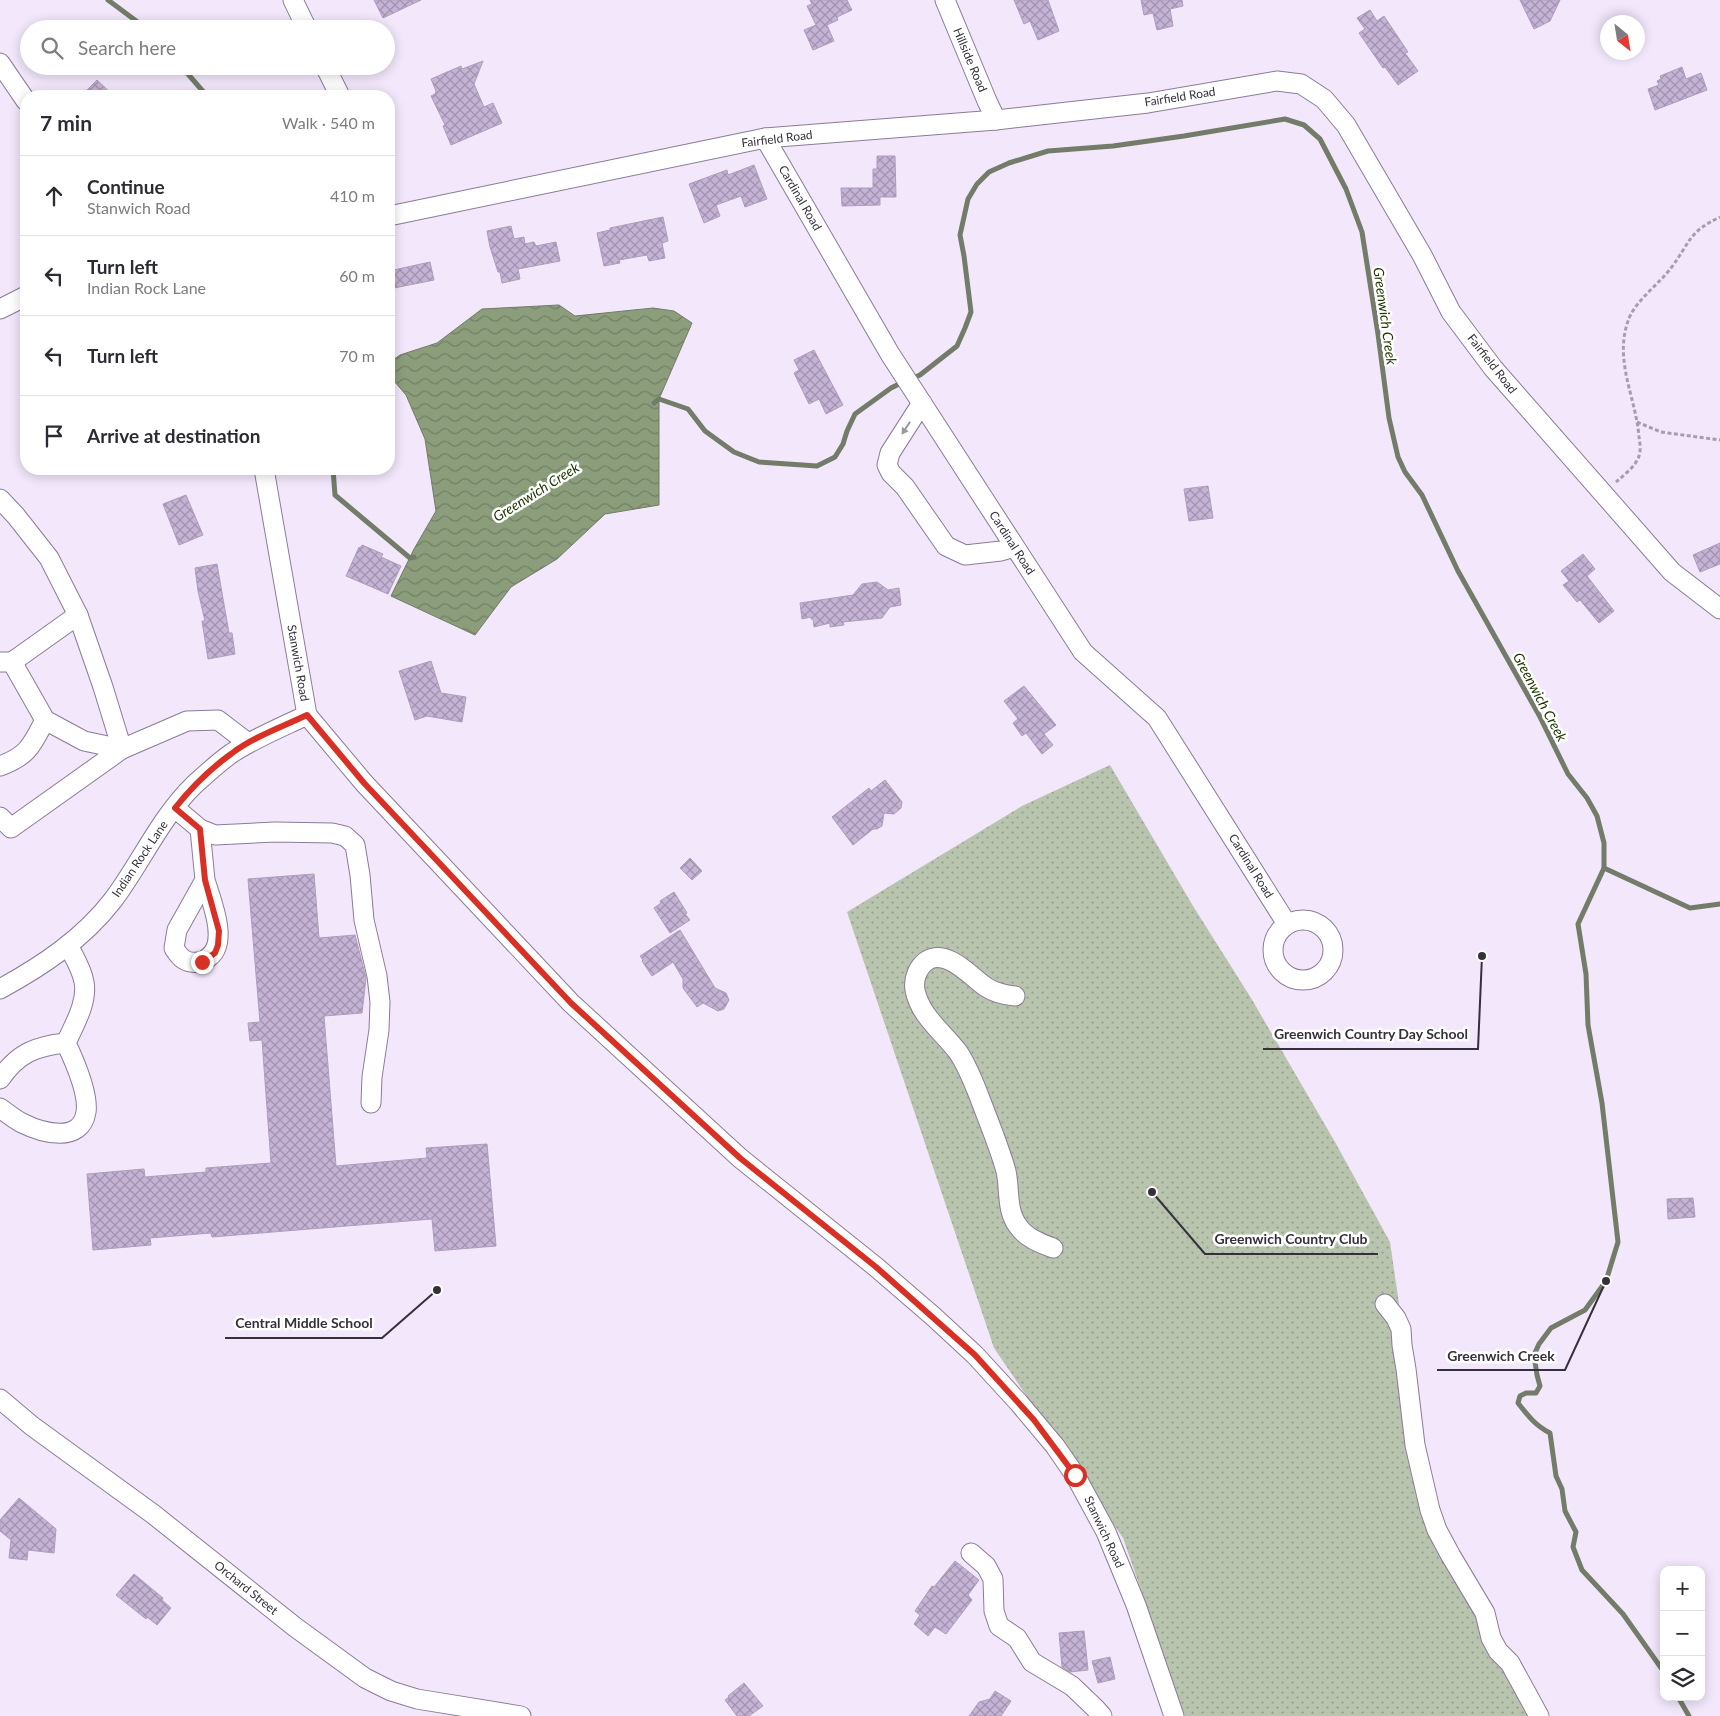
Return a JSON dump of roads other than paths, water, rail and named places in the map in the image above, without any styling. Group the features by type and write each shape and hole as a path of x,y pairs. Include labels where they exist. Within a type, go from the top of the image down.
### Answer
{"street":[{"path":"293,0 303,20"},
{"name":"Hillside Road","path":"945,0 996,120"},
{"path":"0,63 20,92"},
{"path":"330,75 337,90"},
{"name":"Fairfield Road","path":"395,212 765,138 996,120 1148,103 1276,81 1301,84 1324,99 1346,125 1422,255 1452,312 1492,368 1672,572 1720,609"},
{"name":"Cardinal Road","path":"765,138 907,380 1083,652 1157,718 1287,924"},
{"path":"0,309 20,299"},
{"path":"922,403 890,452 887,465 891,473 905,487 946,546 965,555 1014,548"},
{"name":"Stanwich Road","path":"265,475 307,715 364,783 577,1008 740,1158 876,1267 934,1317 975,1355 1019,1403 1075,1475 1106,1532 1136,1606 1174,1716"},
{"path":"0,499 49,558 78,615 122,748"},
{"path":"78,615 6,662 45,720 84,741 122,748"},
{"name":"Indian Rock Lane","path":"0,989 36,968 68,945 98,917 113,899 175,808 193,786 231,754 248,743 307,715"},
{"path":"0,766 16,760 32,746 45,720"},
{"path":"0,817 11,828 122,748 187,721 218,720 248,743"},
{"path":"175,808 200,829 215,835 275,832 332,833 345,836 355,845 364,920 377,976 380,1002 371,1103"},
{"path":"200,829 205,880"},
{"path":"0,1108 22,1123 48,1132 68,1134 79,1128 86,1112 84,1088 66,1043 83,1004 85,982 79,965 68,945"},
{"path":"1015,996 999,994 987,988 961,966 941,958 935,957 927,961 921,966 916,977 915,990 930,1021 964,1060 979,1096 1000,1151 1006,1174 1012,1213 1018,1226 1032,1240 1053,1248"},
{"path":"0,1079 7,1069 27,1052 44,1045 66,1043"},
{"path":"1385,1304 1396,1318 1401,1329 1415,1445 1430,1510 1437,1530 1450,1556 1486,1613 1491,1638 1498,1652 1510,1663 1540,1716"},
{"name":"Orchard Street","path":"0,1399 32,1426 153,1514 295,1627 365,1678 391,1691 417,1699 522,1716"},
{"path":"971,1553 986,1566 993,1579 994,1611 999,1626 1017,1638 1032,1662 1072,1686 1102,1716"}],"water":[{"path":"559,305 575,316 653,308 674,311 692,323 659,399 659,505 605,514 557,559 511,587 475,635 391,596 414,549 436,511 425,439 406,395 395,382 395,359 400,355 437,343 482,309"}],"waterway":[{"name":"Greenwich Creek","path":"108,0 135,20"},
{"name":"Greenwich Creek","path":"189,75 202,90"},
{"name":"Greenwich Creek","path":"911,379 920,375 957,346 965,328 971,312 960,235 968,199 977,184 989,172 1009,163 1048,151 1113,146 1285,119 1304,125 1320,139 1346,189 1362,232 1389,418 1398,457 1405,472 1422,495 1458,571 1539,715 1568,774 1587,798 1597,816 1604,843 1604,868 1578,924 1586,974 1588,1025 1602,1103 1618,1242 1606,1281 1585,1310 1551,1328 1539,1344 1534,1355 1540,1386 1536,1393 1526,1393 1520,1396 1518,1403 1532,1420 1550,1433 1556,1476 1562,1489 1565,1511 1576,1532 1573,1547 1582,1570 1623,1614 1660,1666"},
{"name":"Greenwich Creek","path":"654,403 659,399 688,409 705,431 734,452 759,462 817,466 835,457 843,444 855,414 891,388 903,382"},
{"name":"Greenwich Creek","path":"333,475 335,495 410,558 414,557"},
{"path":"1604,868 1690,908 1720,904"},
{"name":"Greenwich Creek","path":"1680,1701 1689,1716"}],"place":[{"name":"Greenwich Country Day School","path":"1482,956"},
{"name":"Greenwich Country Club","path":"1152,1192"},
{"name":"Greenwich Creek","path":"1606,1281"},
{"name":"Central Middle School","path":"437,1290"}]}
